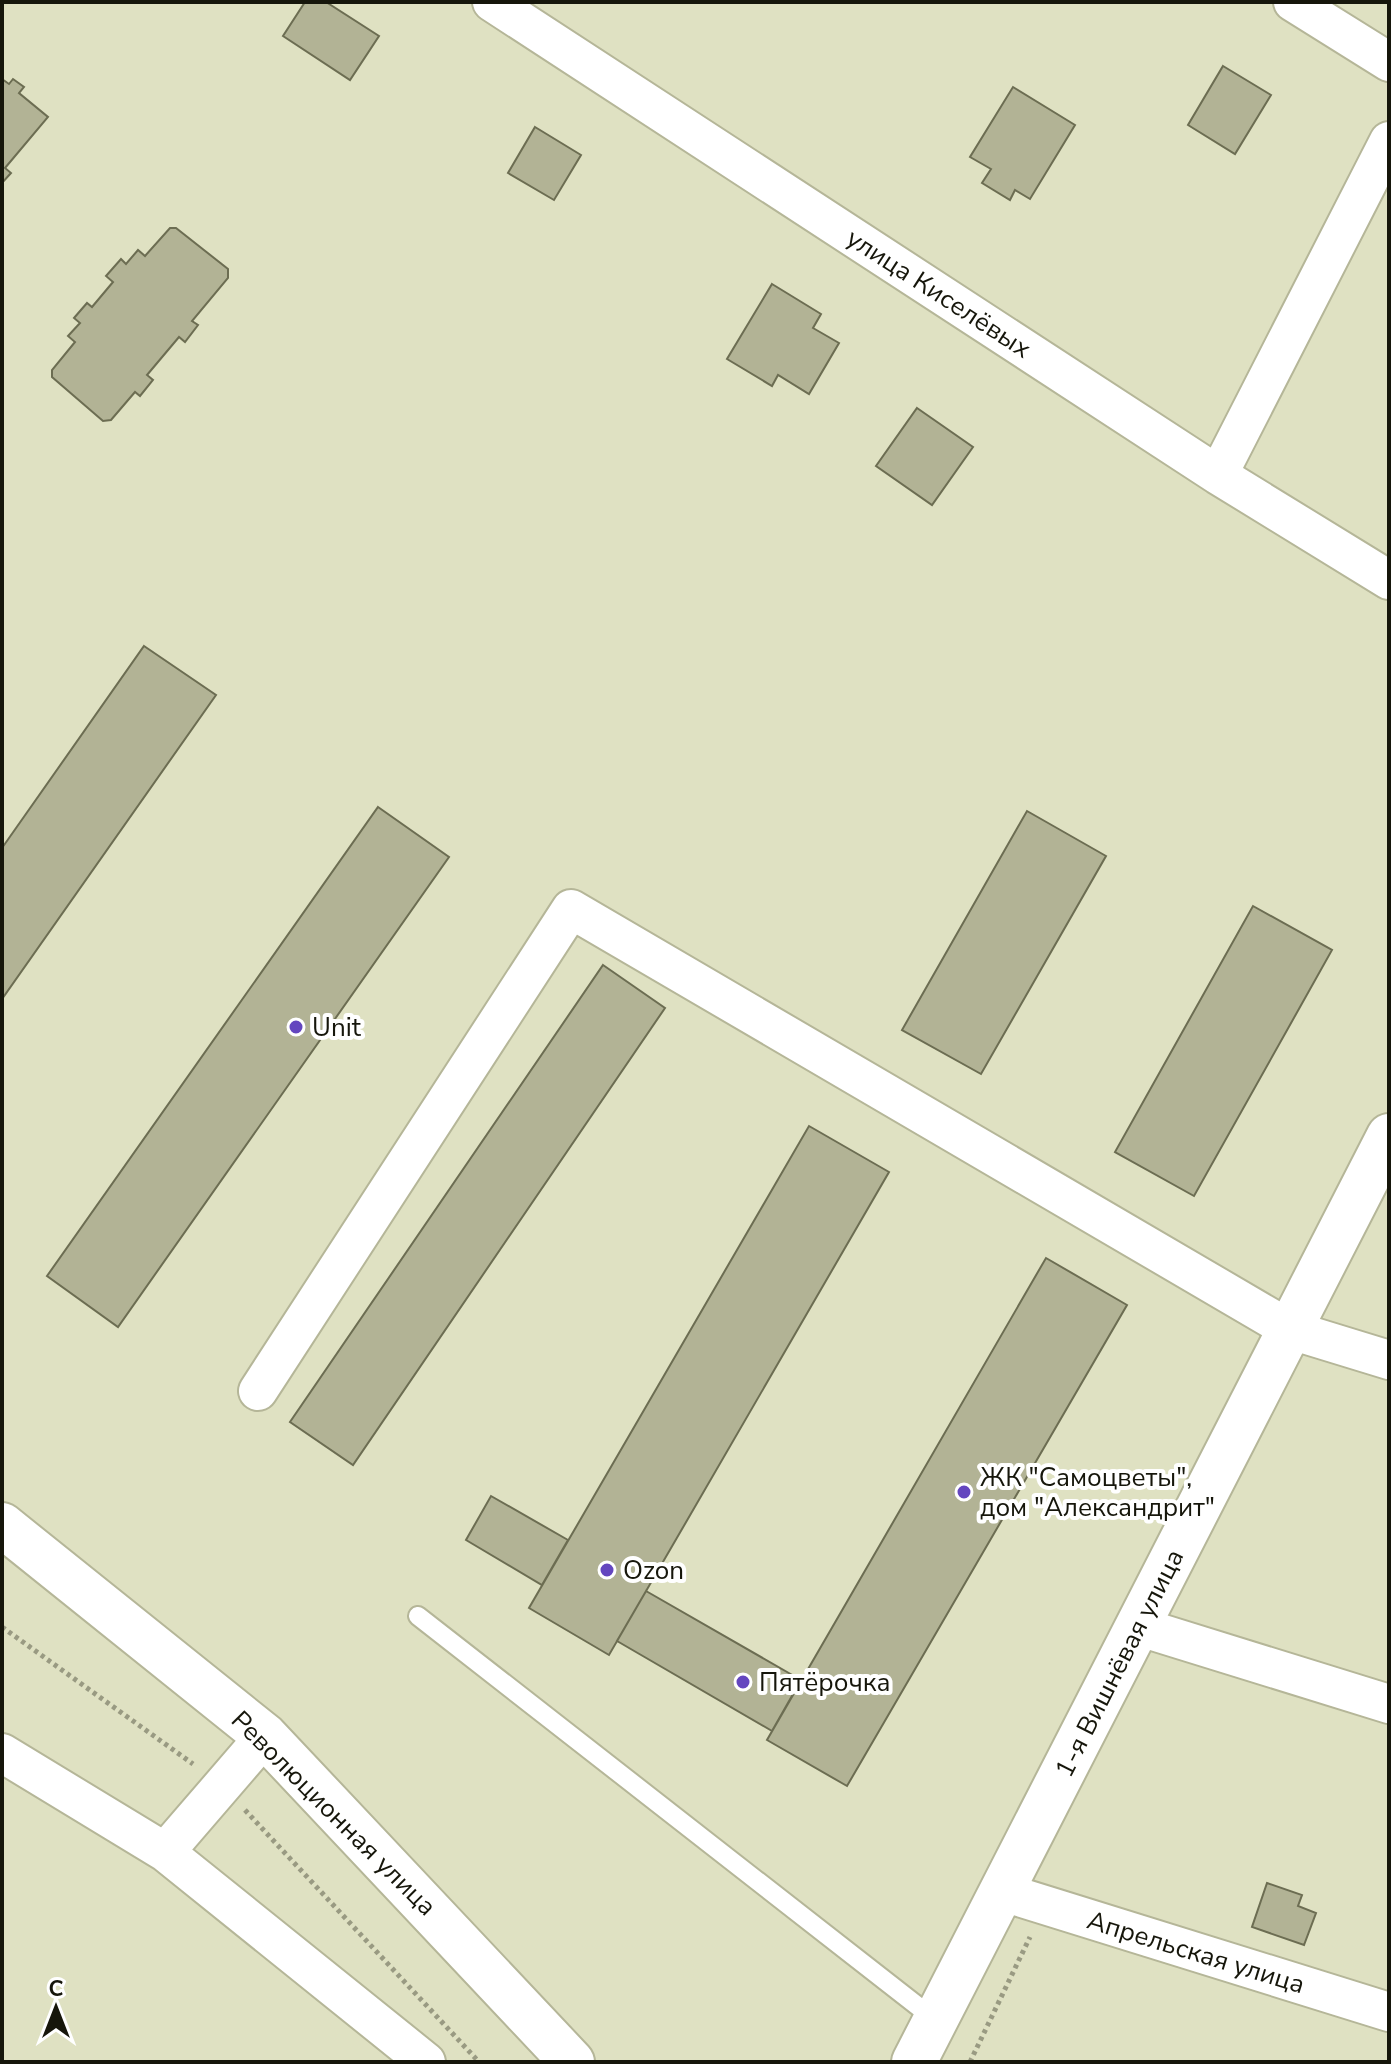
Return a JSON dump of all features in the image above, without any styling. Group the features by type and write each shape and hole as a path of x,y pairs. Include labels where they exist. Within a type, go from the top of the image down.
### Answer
{"street":[{"name":"улица Киселёвых","path":"492,2 1218,475 1389,580"},
{"path":"1293,2 1389,62"},
{"path":"1218,475 1389,141"},
{"path":"258,1391 571,909 1291,1330 1389,1360"},
{"name":"1-я Вишнёвая улица","path":"914,2062 933,2018 1003,1892 1389,1136"},
{"name":"Революционная улица","path":"2,1525 265,1736 572,2062"},
{"path":"1137,1626 1389,1704"},
{"path":"165,1852 265,1736"},
{"path":"2,1753 165,1852 426,2062"},
{"name":"Апрельская улица","path":"1003,1892 1389,2012"}],"lane":[{"path":"418,1616 933,2018"}],"path":[{"path":"2,1627 223,1786 479,2062"},
{"path":"970,2062 1045,1905"}],"building":[{"path":"305,2 326,2 379,36 350,80 283,36"},
{"path":"1223,66 1271,95 1235,154 1188,125"},
{"path":"2,79 9,84 13,79 24,87 19,93 48,117 5,168 11,173 2,183"},
{"path":"1013,87 1075,125 1030,199 1015,190 1010,200 982,183 991,169 970,157"},
{"path":"535,127 581,155 554,200 508,173"},
{"path":"170,228 176,228 228,269 228,278 192,321 198,325 185,342 179,337 147,375 153,380 140,396 135,392 111,420 103,421 52,377 52,370 75,342 68,336 80,323 74,318 87,303 92,307 113,282 106,276 121,259 126,264 138,250 145,256"},
{"path":"772,284 821,314 813,328 839,343 809,394 778,375 772,386 727,359"},
{"path":"917,408 973,447 932,505 876,466"},
{"path":"144,646 216,695 2,999 2,848"},
{"path":"378,807 449,857 118,1327 47,1276"},
{"path":"1027,811 1106,856 981,1074 902,1030"},
{"path":"1253,906 1332,950 1194,1196 1115,1152"},
{"path":"603,965 665,1008 353,1465 290,1422"},
{"path":"809,1126 889,1172 609,1655 529,1608"},
{"name":"ЖК \"Самоцветы\", дом \"Александрит\"","path":"1046,1258 1127,1305 847,1786 767,1740"},
{"path":"491,1496 568,1540 542,1585 466,1540"},
{"path":"646,1591 801,1680 772,1731 617,1641"},
{"path":"1267,1883 1302,1895 1298,1906 1316,1913 1304,1945 1252,1927"}],"place":[{"name":"Unit","path":"296,1027"},
{"name":"ЖК \"Самоцветы\", дом \"Александрит\"","path":"964,1492"},
{"name":"Ozon","path":"607,1570"},
{"name":"Пятёрочка","path":"743,1682"}]}
